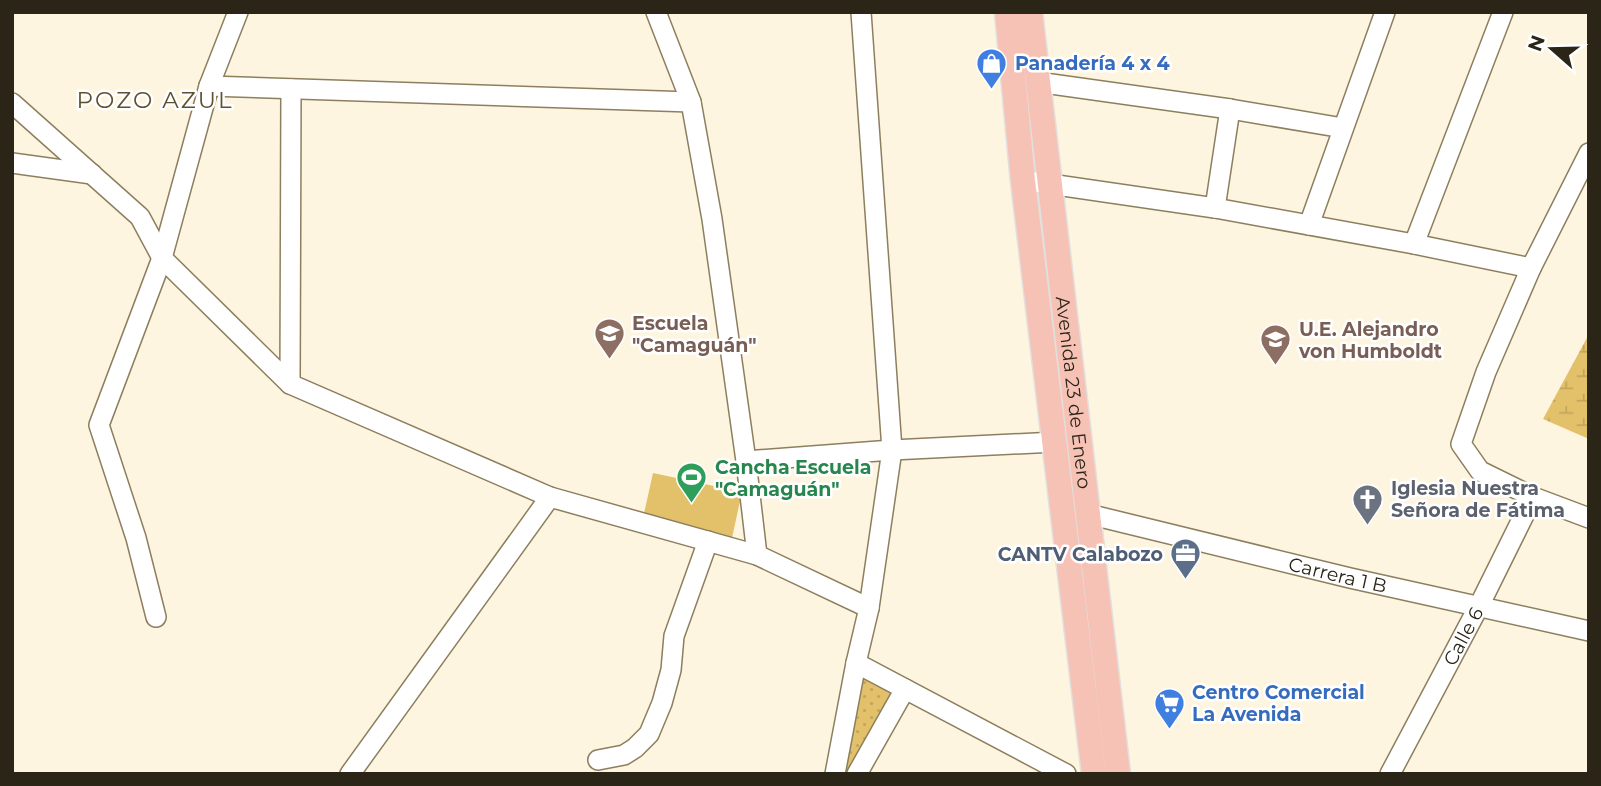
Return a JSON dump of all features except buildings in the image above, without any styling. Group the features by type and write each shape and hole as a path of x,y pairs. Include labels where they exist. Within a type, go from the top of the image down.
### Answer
{"main road":[{"name":"Avenida 23 de Enero","path":"1007,12 1023,181 1094,774"},
{"name":"Avenida 23 de Enero","path":"1030,12 1118,774"}],"street":[{"path":"156,617 136,538 99,425 162,258 209,86 238,12"},
{"path":"656,12 691,102 712,219 757,555"},
{"path":"835,774 869,608 892,450 861,12"},
{"path":"1309,225 1385,12"},
{"path":"1414,244 1496,15"},
{"path":"1037,82 1343,128"},
{"path":"209,86 691,102"},
{"path":"290,384 291,89"},
{"path":"12,103 141,217 162,258 290,384 550,497 757,555 869,608"},
{"path":"1215,208 1230,109"},
{"path":"1589,153 1531,268 1486,372 1461,444 1480,471 1533,497 1589,518"},
{"path":"12,163 92,174"},
{"path":"1023,181 1215,208 1531,268"},
{"path":"746,461 1055,442"},
{"path":"350,774 550,497"},
{"name":"Calle 6","path":"1390,774 1533,497"},
{"name":"Carrera 1 B","path":"1088,514 1350,578 1589,631"},
{"path":"598,760 624,755 643,742 649,734 662,703 671,670 674,636 708,541"},
{"path":"856,663 1066,774"},
{"path":"857,774 905,689"}],"green space":[{"path":"1589,334 1589,439 1543,419"},
{"name":"Cancha Escuela \"Camaguán\"","path":"653,473 742,492 732,538 643,518"},
{"path":"859,674 897,693 850,774 839,774"}],"place":[{"name":"Panadería 4 x 4","path":"992,90"},
{"name":"Escuela \"Camaguán\"","path":"609,361"},
{"name":"U.E. Alejandro von Humboldt","path":"1276,367"},
{"name":"Cancha Escuela \"Camaguán\"","path":"692,505"},
{"name":"Iglesia Nuestra Señora de Fátima","path":"1368,526"},
{"name":"CANTV Calabozo","path":"1186,581"},
{"name":"Centro Comercial La Avenida","path":"1169,730"}],"district":[{"name":"POZO AZUL","path":"155,100"}]}
